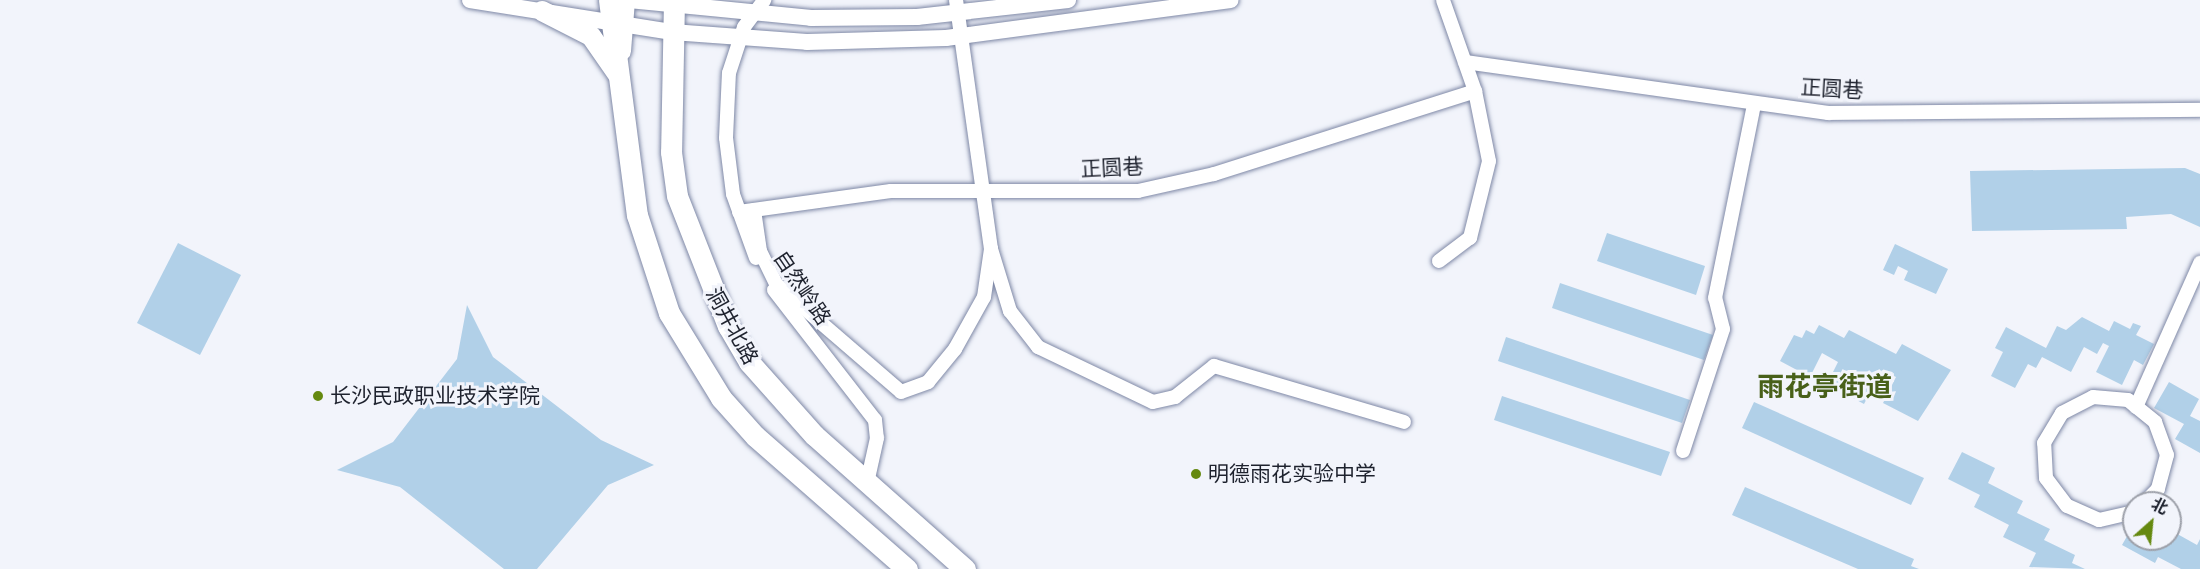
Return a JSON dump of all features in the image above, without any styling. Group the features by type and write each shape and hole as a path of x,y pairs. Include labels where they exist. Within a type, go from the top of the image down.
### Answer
{"main road":[{"path":"627,0 615,14 619,78 647,256 693,356 755,436 907,569"},
{"name":"洞井北路","path":"674,3 670,152 677,196 712,292 749,362 867,483 964,569"},
{"path":"542,11 591,36 619,78"}],"street":[{"path":"470,0 542,11 615,14 672,32 807,42 961,36 1230,0"},
{"path":"627,0 759,7 811,18 1068,0"},
{"path":"1439,261 1470,238 1483,202 1489,161 1475,91 1443,0"},
{"path":"957,6 991,249 1010,311 1038,347 1153,402 1175,397 1214,366 1404,422"},
{"name":"自然岭路","path":"759,7 741,37 729,74 726,138 739,212 770,284 875,420 877,438 867,483"},
{"name":"正圆巷","path":"1465,62 1754,104 1828,112 2200,110"},
{"name":"正圆巷","path":"739,212 891,191 1138,190 1214,174 1475,91"},
{"path":"1683,451 1723,329 1715,298 1754,104"},
{"path":"754,210 760,251 776,284 901,392 928,382 955,349 984,297 991,249"},
{"path":"2136,407 2200,263"},
{"path":"2122,514 2099,519 2067,506 2046,478 2044,443 2062,413 2093,397 2128,400 2155,422 2167,455 2156,491"}],"building":[{"path":"2185,168 2200,174 2200,227 2171,214 2126,217 2127,229 1972,231 1970,171"},
{"path":"1607,233 1705,266 1696,295 1597,261"},
{"path":"178,243 241,275 200,355 137,323"},
{"path":"1895,244 1948,269 1936,294 1904,280 1908,271 1898,266 1894,275 1883,270"},
{"path":"1560,283 1713,335 1704,360 1552,308"},
{"path":"467,305 493,357 601,440 654,465 608,485 537,569 504,569 400,487 337,470 393,442 457,359"},
{"path":"2082,317 2109,331 2114,321 2130,329 2133,323 2141,326 2136,335 2154,344 2143,365 2134,360 2122,385 2096,372 2109,346 2103,343 2097,354 2084,347 2071,372 2042,357 2036,368 2028,364 2015,388 1991,376 2003,352 1995,348 2006,327 2046,348 2057,326 2066,330"},
{"path":"1819,325 1844,338 1849,330 1896,354 1902,344 1951,370 1918,421 1883,403 1896,377 1882,370 1864,404 1827,384 1838,362 1822,353 1810,377 1780,361 1794,335 1802,338 1806,330 1814,334"},
{"path":"1506,337 1690,400 1682,423 1498,361"},
{"path":"2169,382 2199,399 2190,416 2200,421 2200,453 2175,439 2184,424 2154,408"},
{"path":"1502,396 1670,452 1661,476 1494,420"},
{"path":"1754,402 1924,478 1911,505 1742,428"},
{"path":"1962,452 1995,468 1988,483 2023,501 2017,513 2050,529 2044,540 2075,555 2072,563 2085,569 2029,567 2036,553 2003,537 2009,525 1974,507 1980,495 1948,479"},
{"path":"1745,487 1914,559 1911,566 1919,569 1858,569 1732,515"},
{"path":"2182,537 2197,545 2200,539 2200,569 2181,569 2158,557 2155,563 2133,551 2182,551"}],"place":[{"name":"长沙民政职业技术学院","path":"318,396"},
{"name":"明德雨花实验中学","path":"1196,474"}],"district":[{"name":"雨花亭街道","path":"1825,388"}]}
